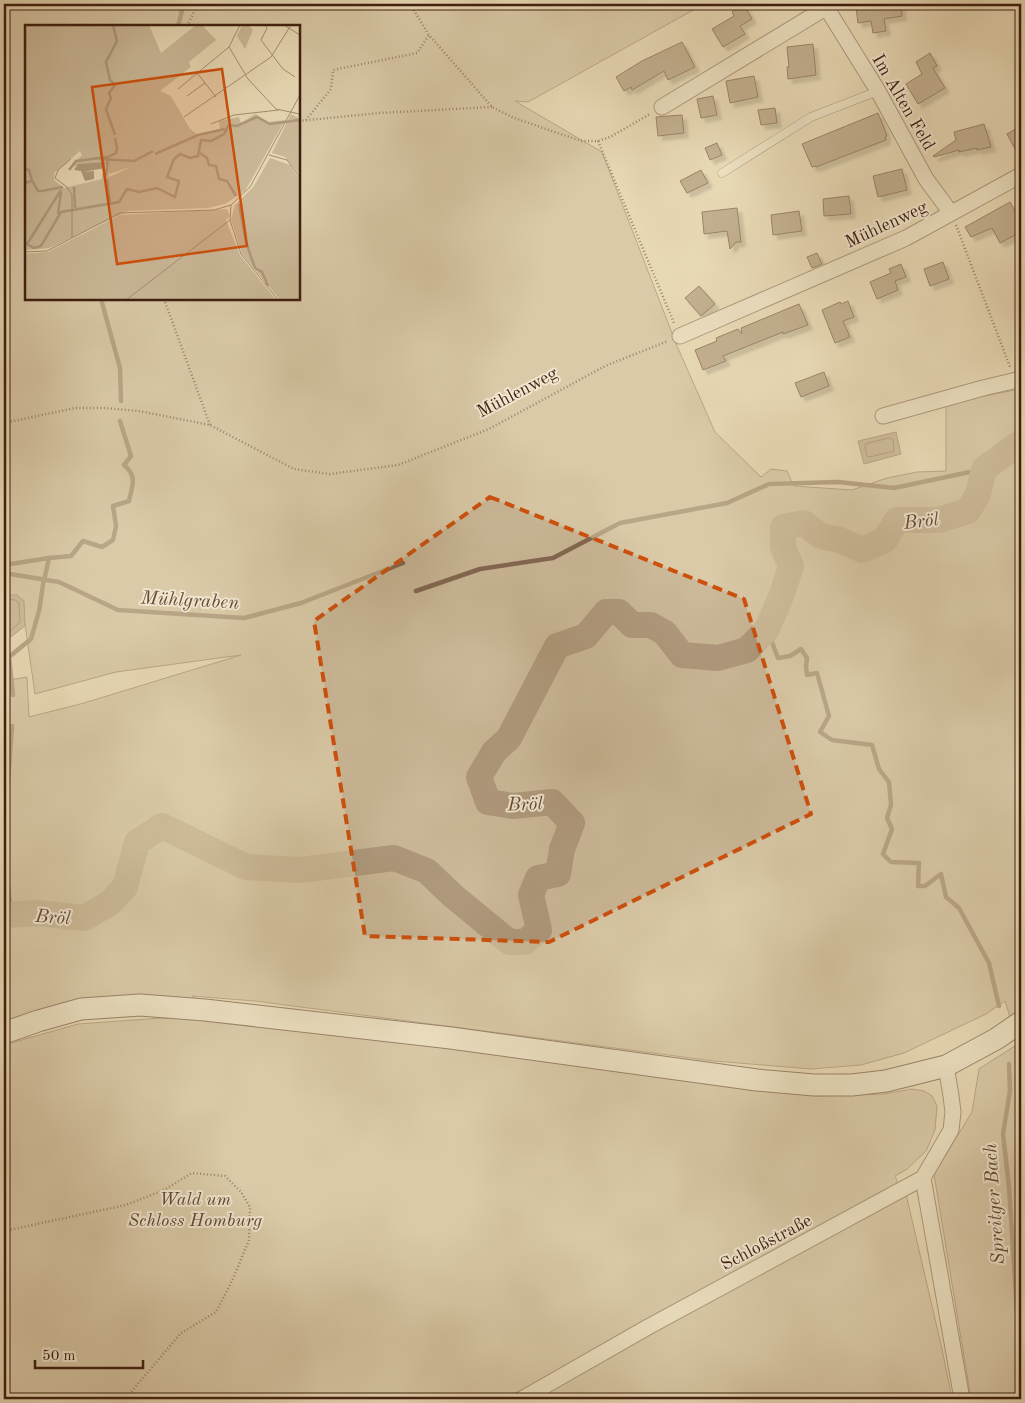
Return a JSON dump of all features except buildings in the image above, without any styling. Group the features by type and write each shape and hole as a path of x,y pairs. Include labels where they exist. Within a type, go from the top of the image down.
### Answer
{"main road":[{"path":"4,1033 81,1009 140,1006 271,1017 461,1040 757,1080 814,1085 852,1085 886,1081 946,1066 996,1039 1021,1022"}],"street":[{"name":"Im Alten Feld","path":"662,107 829,5 926,179 951,214"},
{"name":"Mühlenweg","path":"680,336 906,238 1021,175"},
{"path":"883,416 1018,380"},
{"path":"946,1066 951,1096 951,1130 924,1178 962,1399"},
{"name":"Schloßstraße","path":"522,1399 648,1327 924,1178"}],"lane":[{"path":"722,172 811,117 878,92"}],"path":[{"path":"188,25 198,4"},
{"path":"410,4 429,35 492,107 514,118 581,141 598,141 610,137 662,107"},
{"path":"306,120 331,89 333,70 417,53 429,35"},
{"path":"300,121 492,107"},
{"path":"598,141 680,336"},
{"path":"951,214 1018,380"},
{"path":"164,300 210,425"},
{"name":"Mühlenweg","path":"4,422 75,408 139,410 210,425 294,469 330,474 398,465 488,429 604,366 680,336"},
{"path":"4,1231 126,1205 164,1190 192,1173 225,1176 241,1192 250,1207 249,1240 232,1281 216,1312 181,1333 125,1399"}],"highlighted area":[{"path":"490,497 744,599 811,814 549,942 365,936 314,621"}],"green space":[{"path":"4,4 704,4 528,102 515,101 602,152 677,346 715,432 761,477 771,469 787,471 794,486 852,490 887,478 917,472 946,471 946,403 1021,389 1021,1009 1010,1017 1005,1001 986,1014 904,1053 861,1065 811,1069 714,1061 255,1001 192,996 202,1002 4,1024 4,681 27,677 29,717 84,703 241,655 116,672 35,694 22,603 4,601"},
{"name":"Wald um Schloss Homburg","path":"162,1018 213,1019 450,1047 819,1096 884,1094 912,1089 924,1091 932,1096 937,1106 935,1130 926,1151 907,1169 895,1176 903,1195 906,1194 952,1399 544,1399 521,1390 505,1399 4,1399 4,1045 78,1024"},
{"path":"1021,1042 1021,1399 971,1399 934,1174 972,1112 979,1069"}],"water":[{"path":"896,432 901,454 864,464 858,441"},
{"path":"4,595 17,595 24,601 25,626 4,640"}],"waterway":[{"path":"176,4 182,11 178,25"},
{"path":"101,300 120,368 121,401"},
{"path":"13,695 9,657 31,639 39,611 49,558 71,556 83,541 102,547 113,540 116,526 113,506 129,501 133,477 124,465 131,456 120,421"},
{"name":"Bröl","path":"4,915 38,913 84,918 110,903 125,887 137,842 162,826 246,867 300,870 394,858 427,871 452,895 509,942 525,942 539,930 531,895 538,878 558,874 562,849 572,823 552,802 513,806 488,802 479,777 494,752 509,738 557,646 586,636 606,612 619,612 632,625 651,625 665,633 682,655 718,658 747,650 767,629 782,594 791,566 783,548 783,527 804,523 821,536 840,540 862,550 885,540 897,520 939,520 968,511 978,494 984,469 1021,444"},
{"path":"416,591 480,569 553,558 620,523 727,503 769,484 838,482 894,488 984,469"},
{"name":"Mühlgraben","path":"4,565 49,558"},
{"name":"Mühlgraben","path":"4,573 59,582 118,610 244,618 301,603 403,563"},
{"name":"Spreitger Bach","path":"767,629 778,658 790,656 801,649 807,658 807,675 817,673 829,716 820,732 832,740 872,745 879,769 889,782 891,805 887,818 892,829 883,854 891,862 919,863 918,886 925,886 941,874 946,897 959,908 989,963 999,1006"},
{"path":"11,914 5,858 5,824 12,726"},
{"name":"Spreitger Bach","path":"1009,1064 1010,1091 1003,1134 1009,1187 1021,1372"}]}
